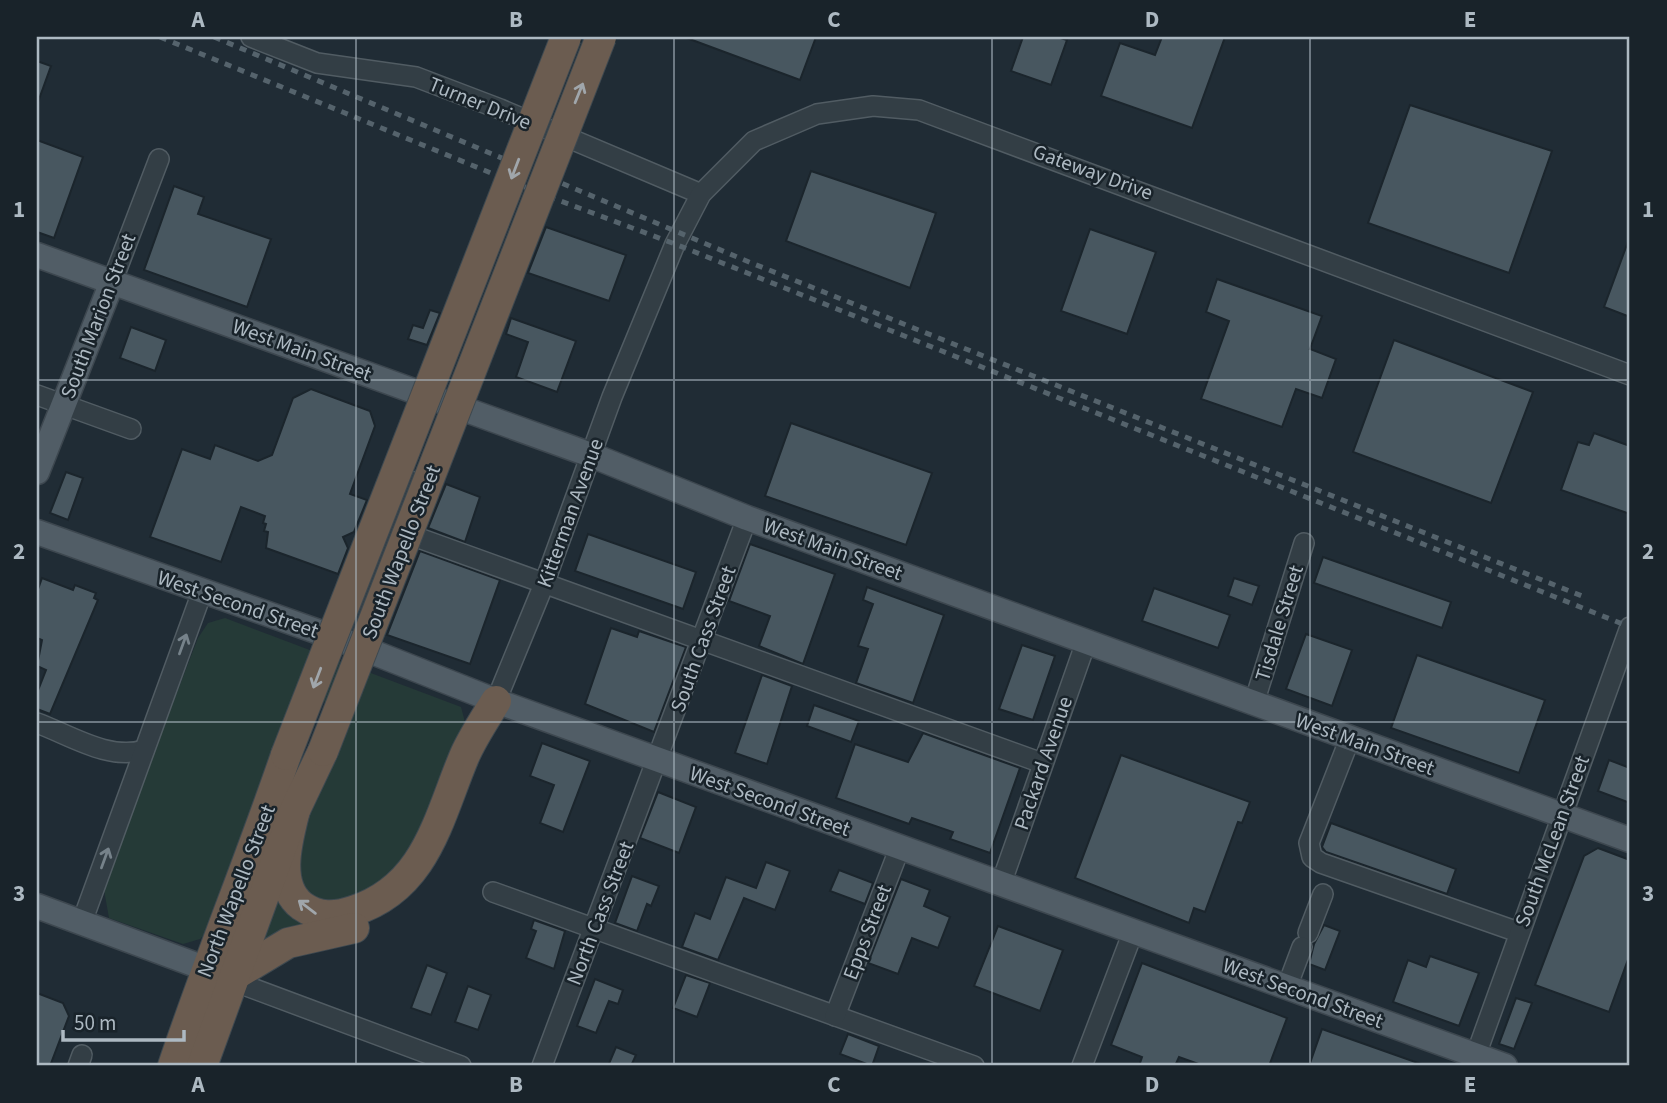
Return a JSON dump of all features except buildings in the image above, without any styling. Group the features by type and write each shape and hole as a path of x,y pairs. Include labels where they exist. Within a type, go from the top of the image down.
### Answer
{"highway":[{"name":"South Wapello Street","path":"286,755 566,37"},
{"name":"South Wapello Street","path":"202,1066 225,974 323,751 601,37"},
{"path":"295,810 284,855 289,887 299,904 317,915 338,915 368,906 392,892 417,867 432,842 465,755 496,701"},
{"path":"225,974 288,943 355,927 381,917 416,893 441,861 484,746 496,701"},
{"name":"North Wapello Street","path":"173,1066 225,974 286,755"}],"main road":[{"name":"West Main Street","path":"37,255 591,455 747,518 1630,840"},
{"name":"South Marion Street","path":"37,472 112,282"},
{"name":"West Second Street","path":"37,533 347,642 496,701 1287,987 1474,1061 1505,1066"},
{"path":"37,906 225,974"}],"street":[{"name":"Turner Drive","path":"251,37 317,63 416,77 500,109 701,194"},
{"name":"Gateway Drive","path":"642,325 675,244 701,194 754,141 817,114 873,106 919,110 1630,375"},
{"name":"South Marion Street","path":"112,282 159,159"},
{"name":"South Wapello Street","path":"347,642 513,207"},
{"name":"Kitterman Avenue","path":"496,701 544,584 642,325"},
{"path":"37,395 131,429"},
{"name":"South Cass Street","path":"658,760 747,518"},
{"path":"391,528 1042,763"},
{"name":"Tisdale Street","path":"1254,703 1304,543"},
{"path":"82,922 202,592"},
{"name":"South McLean Street","path":"1474,1061 1518,932 1630,627"},
{"name":"Packard Avenue","path":"1001,884 1086,642"},
{"path":"37,723 115,753 130,754 144,750"},
{"path":"1350,738 1309,843 1311,857 1518,932"},
{"name":"North Cass Street","path":"542,1066 658,760"},
{"name":"Epps Street","path":"835,1016 900,847"},
{"path":"493,892 974,1066"},
{"path":"1287,987 1323,894"},
{"path":"1082,1066 1133,932"},
{"path":"225,974 461,1066"}],"green space":[{"path":"225,618 461,707 466,726 403,868 367,894 325,905 302,891 295,851 345,709 300,694 209,930 200,939 183,944 109,918 103,884 198,638 208,623"},
{"path":"278,891 320,924 258,952"}],"railway":[{"path":"160,37 542,194 675,244 1630,627"},
{"path":"214,37 749,262 1582,596"}]}
